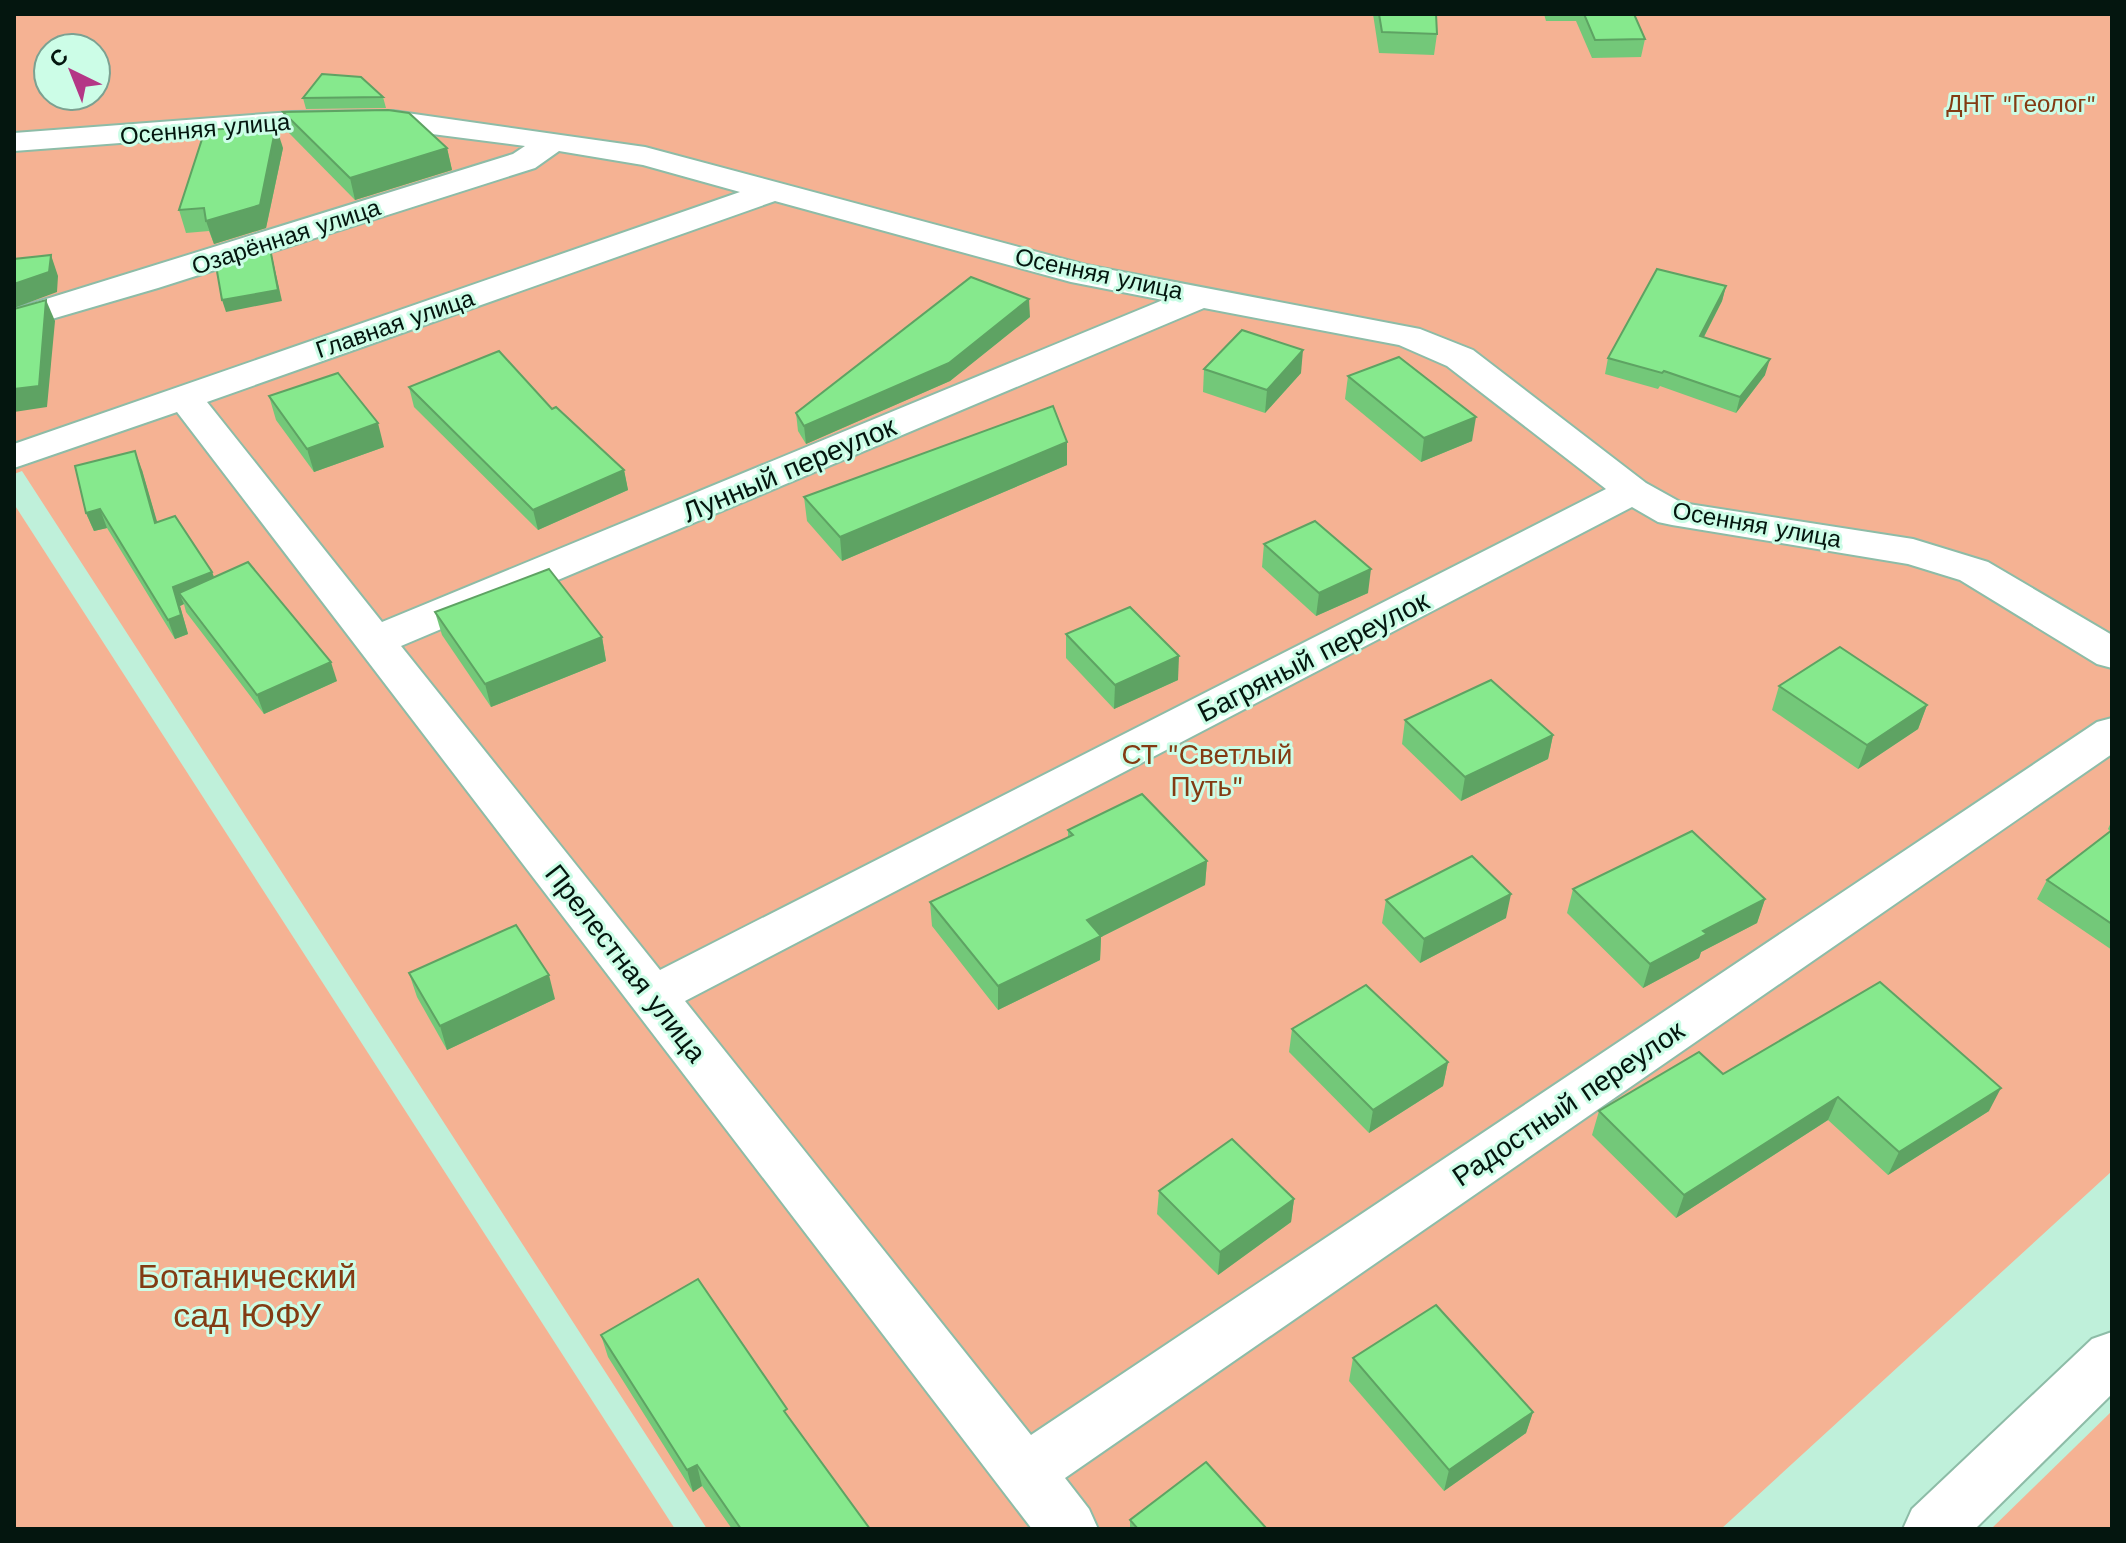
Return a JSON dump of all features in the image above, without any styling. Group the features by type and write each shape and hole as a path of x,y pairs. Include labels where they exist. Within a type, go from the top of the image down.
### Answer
{"street":[{"name":"Осенняя улица","path":"14,142 292,121 378,120 508,134 645,156 1083,275 1408,336 1460,358 1632,491 1672,513 1913,552 1974,571 2112,654"},
{"name":"Озарённая улица","path":"14,320 524,161 552,142"},
{"name":"Главная улица","path":"14,457 776,190"},
{"name":"Лунный переулок","path":"375,641 1203,296"},
{"name":"Прелестная улица","path":"184,397 1068,1529"},
{"name":"Багряный переулок","path":"652,996 1632,491"},
{"name":"Радостный переулок","path":"1024,1473 2112,733"},
{"path":"1933,1529 2112,1357"}],"green space":[{"name":"СТ \"Светлый Путь\"","path":"14,14 2112,14 2112,1171 1721,1529 707,1529 22,471 14,474"},
{"name":"Ботанический сад ЮФУ","path":"14,504 675,1529 14,1529"},
{"path":"2112,1411 2112,1529 1991,1529"}],"building":[{"path":"1379,14 1436,14 1437,34 1382,32"},
{"path":"1584,14 1634,14 1645,39 1595,40"},
{"path":"322,74 361,77 383,97 303,98"},
{"path":"388,110 409,113 447,148 350,178 283,112"},
{"path":"276,126 260,205 206,221 204,208 179,210 205,130"},
{"path":"269,243 278,290 222,300 215,260"},
{"path":"51,255 49,272 14,284 14,259"},
{"path":"1657,269 1726,286 1700,336 1770,359 1740,397 1664,371 1662,373 1608,358"},
{"path":"971,277 1029,299 949,363 804,426 796,413"},
{"path":"46,300 39,386 14,389 14,309"},
{"path":"1242,330 1303,350 1267,390 1204,369"},
{"path":"499,351 552,409 556,407 624,470 533,510 409,387"},
{"path":"1399,357 1476,417 1424,438 1348,376"},
{"path":"338,373 378,423 307,449 269,396"},
{"path":"1053,406 1067,442 840,537 804,497"},
{"path":"135,451 155,523 175,516 212,572 173,587 181,615 168,620 100,509 86,513 75,466"},
{"path":"1315,521 1371,569 1319,593 1264,544"},
{"path":"248,562 331,662 257,695 179,593"},
{"path":"549,569 602,637 485,684 435,612"},
{"path":"1130,607 1179,656 1115,685 1066,634"},
{"path":"1840,647 1927,705 1867,745 1779,686"},
{"path":"1491,680 1553,735 1465,777 1405,720"},
{"path":"1142,794 1207,861 1087,920 1101,936 998,986 930,902 1073,835 1068,830"},
{"path":"2112,830 2112,924 2047,880"},
{"path":"1692,831 1765,899 1703,931 1707,934 1650,964 1573,889"},
{"path":"1472,856 1511,894 1424,939 1386,900"},
{"path":"516,925 549,975 440,1026 409,973"},
{"path":"1880,982 2001,1088 1899,1152 1838,1097 1684,1195 1599,1111 1699,1052 1723,1074"},
{"path":"1366,985 1448,1062 1373,1110 1292,1029"},
{"path":"1232,1139 1294,1199 1220,1252 1159,1191"},
{"path":"698,1279 787,1409 784,1411 870,1529 741,1529 697,1465 687,1470 601,1335"},
{"path":"1436,1305 1533,1412 1449,1470 1353,1358"},
{"path":"1206,1462 1267,1529 1138,1529 1130,1520"}],"park label":[{"name":"ДНТ \"Геолог\"","path":"2021,104"}]}
